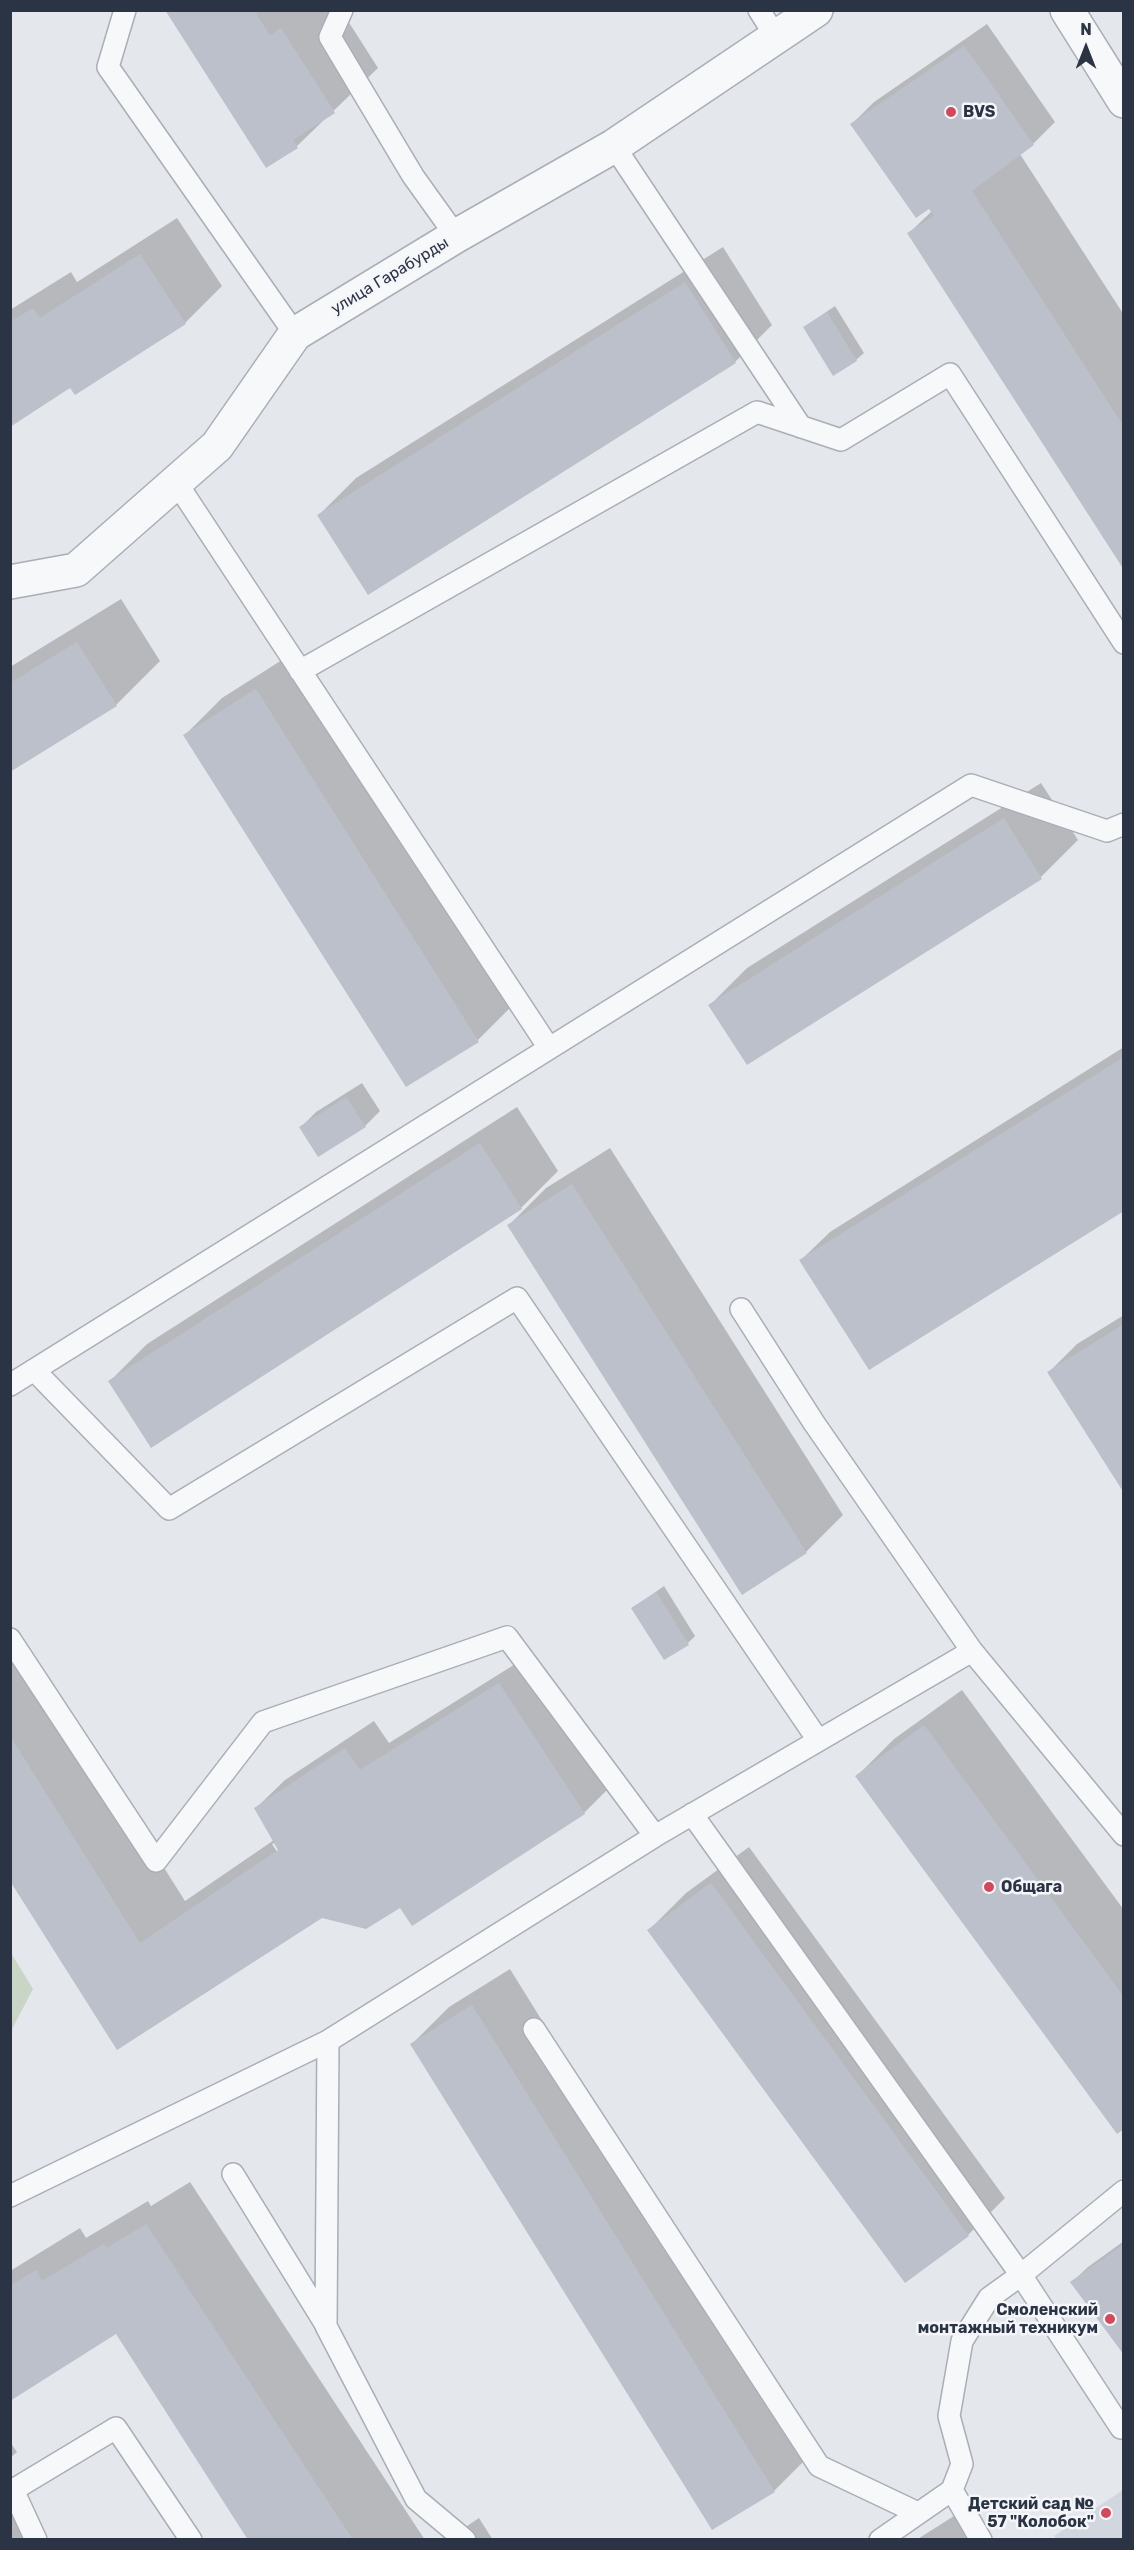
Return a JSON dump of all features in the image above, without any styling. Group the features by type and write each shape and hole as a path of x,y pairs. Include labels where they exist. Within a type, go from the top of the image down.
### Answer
{"street":[{"name":"улица Гарабурды","path":"10,582 76,570 217,446 295,334 456,236 614,146 768,24 816,10"},
{"path":"1067,10 1124,101"}],"lane":[{"path":"125,10 108,68 295,334"},
{"path":"342,10 330,37 413,176 456,236"},
{"path":"614,146 801,427"},
{"path":"300,670 757,412 840,440 950,374 1124,643"},
{"path":"176,482 549,1048"},
{"path":"10,1384 971,785 1107,831 1124,824"},
{"path":"34,1370 169,1509 517,1298 818,1740"},
{"path":"741,1309 814,1423 972,1652 1121,1825"},
{"path":"10,1639 156,1861 263,1722 507,1637 654,1836"},
{"path":"10,2196 328,2041 654,1836 972,1652"},
{"path":"692,1814 1021,2275 1121,2428"},
{"path":"534,2029 819,2466 918,2513"},
{"path":"326,2326 328,2041"},
{"path":"233,2174 326,2326 416,2499 465,2540"},
{"path":"880,2540 952,2490 962,2464 949,2416 962,2341 989,2298 1021,2275 1124,2191"},
{"path":"36,2540 13,2490 116,2428 191,2540"},
{"path":"952,2490 981,2540"}],"shaded area":[{"name":"Детский сад № 57 \"Колобок\"","path":"1123,2490 1123,2539 1057,2539 1054,2536"}],"green space":[{"path":"11,1953 33,1989 11,2031"}],"building":[{"path":"165,10 254,10 270,36 281,28 335,113 293,140 298,148 266,168"},
{"path":"964,46 1034,145 970,192 972,191 1124,427 1124,570 907,233 934,216 929,209 916,218 850,124"},
{"path":"140,254 186,324 75,395 70,388 10,427 10,322 33,308 40,318"},
{"path":"685,282 736,363 368,595 317,515"},
{"path":"827,312 857,361 833,376 803,327"},
{"path":"77,642 117,706 10,772 10,683"},
{"path":"256,689 479,1042 406,1087 183,735"},
{"path":"1004,818 1042,879 747,1065 708,1005"},
{"path":"1124,1057 1124,1211 869,1370 799,1260"},
{"path":"346,1097 366,1127 318,1157 299,1127"},
{"path":"480,1143 522,1209 151,1448 108,1381"},
{"path":"572,1184 807,1553 742,1595 507,1225"},
{"path":"1124,1324 1124,1493 1047,1372"},
{"path":"656,1592 689,1645 664,1660 631,1608"},
{"path":"499,1683 585,1814 412,1926 400,1908 366,1929 322,1918 117,2050 10,1881 10,1736 140,1943 278,1850 254,1808 345,1748 360,1770"},
{"name":"Общага","path":"924,1725 1124,1997 1124,2129 1117,2134 855,1776"},
{"path":"711,1883 969,2236 905,2283 647,1930"},
{"path":"472,2005 775,2492 712,2530 410,2044"},
{"path":"146,2224 353,2540 248,2540 116,2334 10,2401 10,2286 36,2270 42,2281 104,2244 107,2248"},
{"name":"Смоленский монтажный техникум","path":"1124,2244 1124,2355 1070,2282"}],"place":[{"name":"BVS","path":"951,112"},
{"name":"Общага","path":"989,1887"},
{"name":"Смоленский монтажный техникум","path":"1110,2319"},
{"name":"Детский сад № 57 \"Колобок\"","path":"1106,2513"}]}
